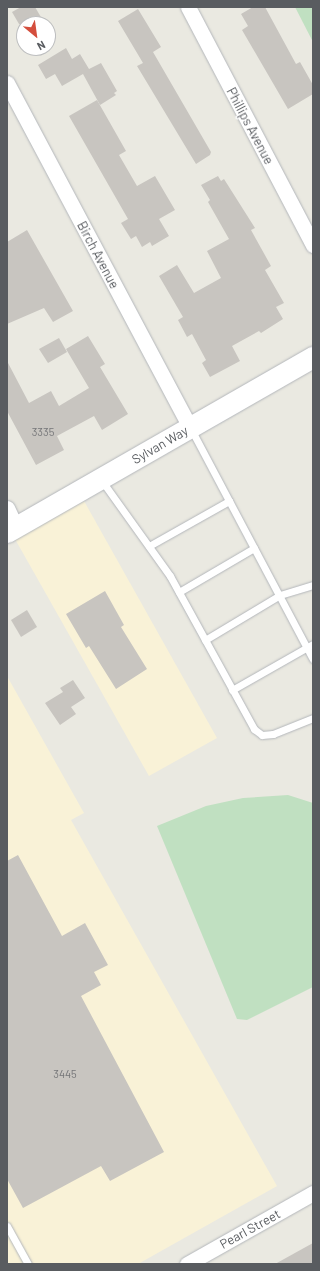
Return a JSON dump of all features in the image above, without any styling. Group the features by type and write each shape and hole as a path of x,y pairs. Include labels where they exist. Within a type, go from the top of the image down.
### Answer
{"main road":[{"name":"Sylvan Way","path":"12,530 313,357"}],"street":[{"name":"Phillips Avenue","path":"188,7 313,244"},
{"name":"Birch Avenue","path":"7,83 190,427"},
{"path":"7,508 12,530"},
{"name":"Pearl Street","path":"187,1264 313,1194"}],"lane":[{"path":"190,427 280,596 310,646 313,659"},
{"path":"100,479 149,546 179,592 254,729 262,735 293,728 313,718"},
{"path":"149,546 229,501"},
{"path":"179,592 254,548"},
{"path":"205,640 280,596 313,585"},
{"path":"232,690 310,646"},
{"path":"7,1226 28,1264"}],"shaded area":[{"path":"84,501 217,738 149,776 15,539"},
{"path":"7,676 84,813 71,820 277,1186 138,1264 7,1264"}],"green space":[{"path":"295,7 313,7 313,42"},
{"path":"288,795 313,803 313,987 247,1020 237,1019 157,826 206,806 243,798"}],"building":[{"path":"21,7 35,7 40,16 16,16 16,19 12,12"},
{"path":"253,7 265,7 296,64 300,62 313,85 313,94 288,109 242,30 248,26 241,14"},
{"path":"138,9 161,47 153,52 211,152 210,155 196,164 137,66 143,63 118,21"},
{"path":"66,48 72,59 80,54 89,69 101,63 117,91 114,93 116,95 100,105 83,74 62,86 55,74 46,79 38,65 53,56 56,56 56,54"},
{"path":"97,100 126,151 119,155 137,186 155,176 175,210 159,219 169,236 152,246 150,242 142,247 136,236 131,239 121,223 128,219 69,116"},
{"path":"218,176 221,181 224,179 255,228 251,230 271,266 265,270 284,303 276,307 283,319 261,333 259,331 232,346 240,361 210,377 202,363 206,360 192,334 187,337 178,320 183,317 159,276 177,265 194,293 221,278 207,251 229,239 208,202 210,200 201,185"},
{"path":"27,230 73,311 53,322 44,308 7,324 7,242"},
{"path":"88,336 105,364 100,367 128,414 102,430 94,416 57,436 64,450 36,465 7,411 7,361 29,403 51,391 59,406 89,388 66,349"},
{"path":"59,338 67,352 48,363 39,349"},
{"path":"105,591 124,625 121,627 147,669 116,689 89,646 86,648 66,614"},
{"path":"27,610 37,627 21,637 11,620"},
{"path":"73,680 85,698 71,707 76,714 60,725 45,703 63,692 60,688"},
{"path":"18,855 62,936 85,923 108,965 94,972 101,985 81,996 164,1152 110,1181 101,1166 23,1208 7,1179 7,861"},
{"path":"313,1243 313,1264 275,1264"}]}
